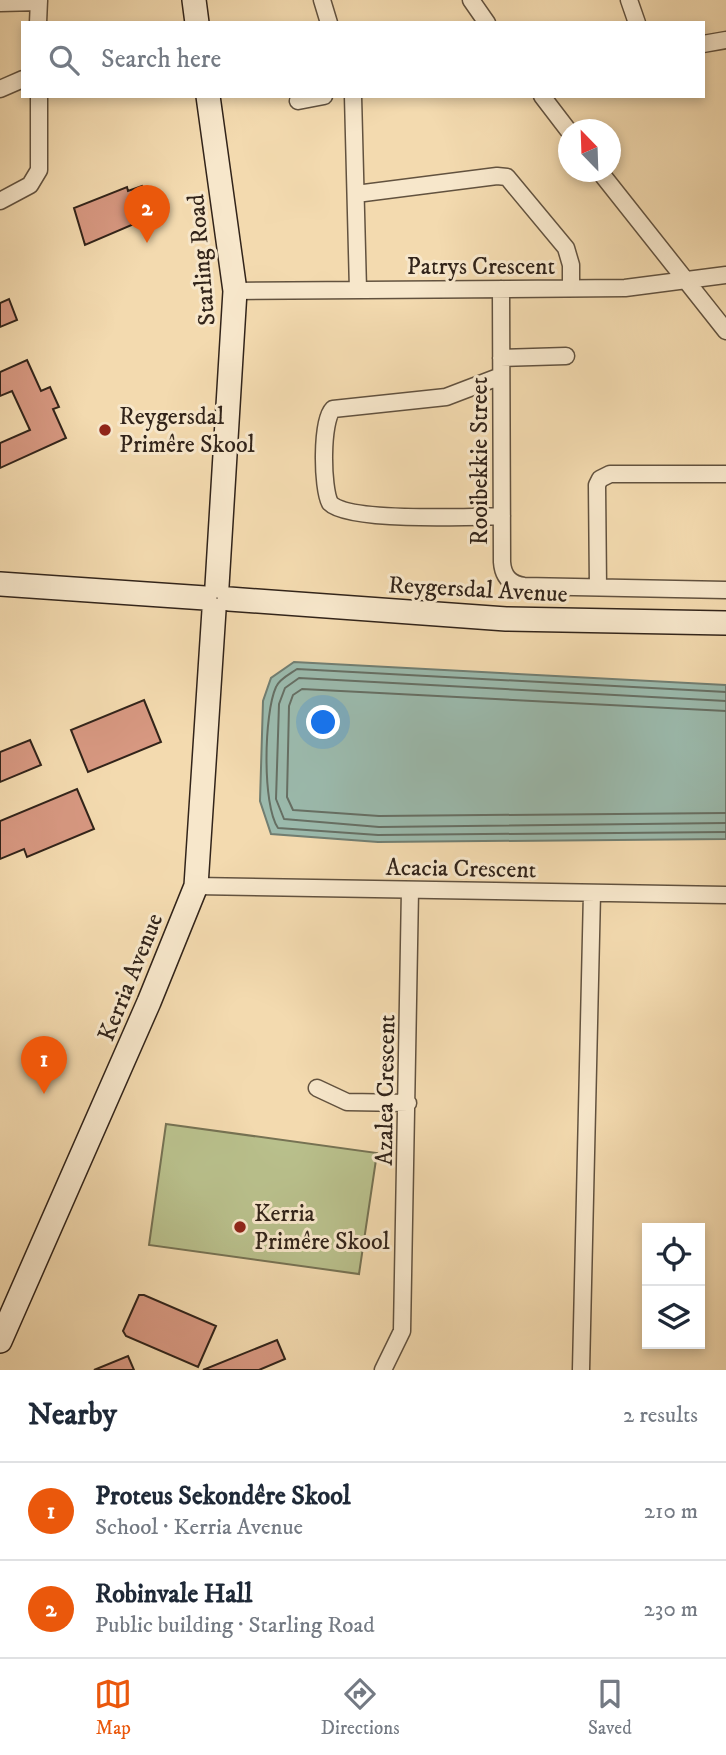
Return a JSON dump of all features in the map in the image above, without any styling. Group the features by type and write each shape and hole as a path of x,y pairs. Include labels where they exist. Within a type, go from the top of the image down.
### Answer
{"street":[{"path":"194,0 197,21"},
{"path":"322,0 328,21"},
{"path":"471,0 486,21"},
{"path":"629,0 636,21"},
{"path":"0,3 39,1 38,21"},
{"path":"705,44 726,40"},
{"path":"0,89 21,80"},
{"path":"0,201 30,185 39,170 39,98"},
{"name":"Starling Road","path":"208,98 235,290 216,598"},
{"path":"298,101 314,98"},
{"path":"353,98 358,290"},
{"path":"544,98 560,119"},
{"path":"356,194 507,177 566,248 571,265 571,288"},
{"path":"608,182 663,254 689,280 726,331"},
{"name":"Patrys Crescent","path":"235,290 625,288 726,275"},
{"name":"Rooibekkie Street","path":"501,289 502,569 509,580 524,586 726,590"},
{"path":"501,358 566,356"},
{"path":"501,376 446,397 333,409 325,422 325,462 326,494 330,503 339,511 443,517 502,516"},
{"path":"598,587 597,485 600,479 610,474 726,474"},
{"name":"Reygersdal Avenue","path":"0,584 506,619 726,623"},
{"name":"Kerria Avenue","path":"0,1341 149,1002 196,886 216,598"},
{"name":"Acacia Crescent","path":"196,886 726,895"},
{"name":"Azalea Crescent","path":"383,1370 402,1331 410,890"},
{"path":"581,1370 592,893"},
{"path":"317,1088 347,1102 408,1103"}],"green space":[{"path":"166,1124 377,1153 359,1274 149,1245"}],"water":[{"path":"294,662 726,685 726,839 378,842 271,834 260,801 263,701 271,678"}],"building":[{"path":"142,186 155,215 85,245 74,208 127,187 128,191"},
{"path":"9,299 17,320 0,327 0,303"},
{"path":"27,360 41,391 50,387 59,407 53,409 66,438 0,468 0,443 30,430 12,391 0,396 0,372"},
{"path":"144,700 161,742 88,772 71,730"},
{"path":"30,740 41,765 0,782 0,752"},
{"path":"77,789 94,829 27,857 24,849 0,859 0,821"},
{"path":"139,1295 216,1326 198,1367 126,1336 123,1331"},
{"path":"277,1340 285,1359 259,1370 203,1370"},
{"path":"128,1356 134,1370 94,1370"}],"place":[{"name":"Robinvale Hall","path":"147,243"},
{"name":"Reygersdal Primêre Skool","path":"105,430"},
{"name":"Proteus Sekondêre Skool","path":"44,1094"},
{"name":"Kerria Primêre Skool","path":"240,1227"}]}
